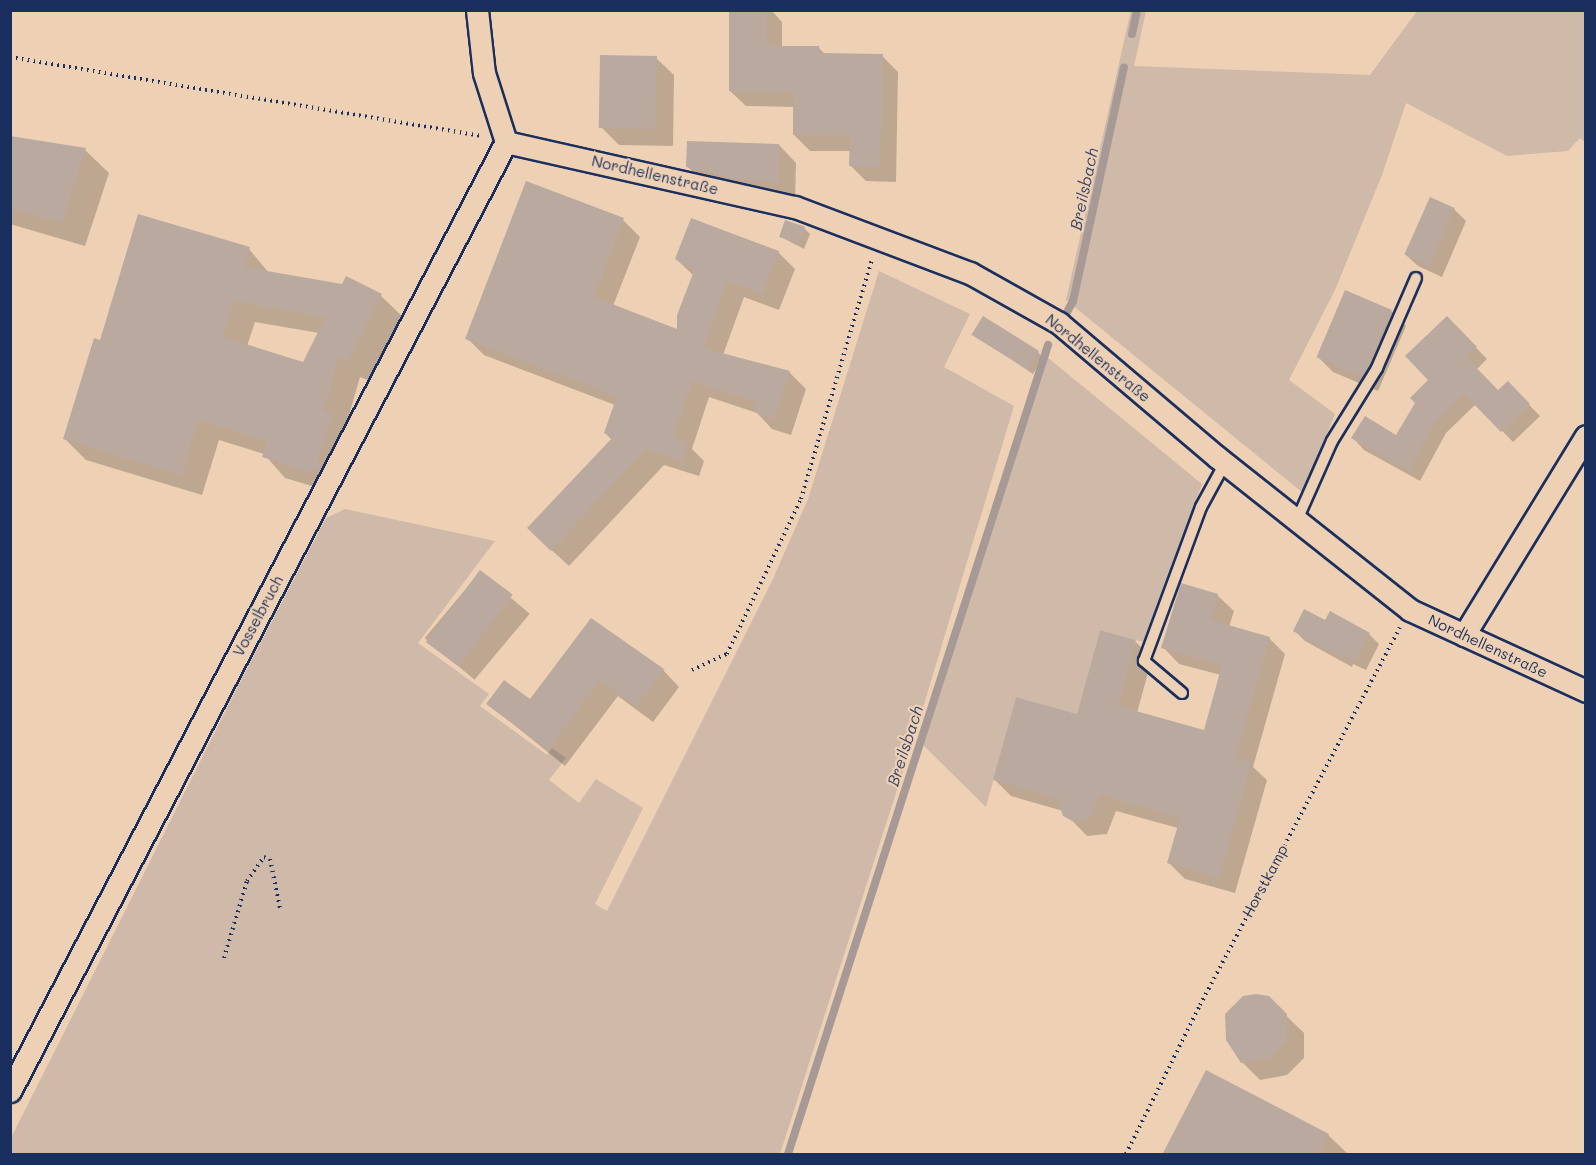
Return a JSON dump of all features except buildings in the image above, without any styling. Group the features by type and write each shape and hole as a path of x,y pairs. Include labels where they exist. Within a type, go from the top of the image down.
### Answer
{"street":[{"path":"477,10 487,83 506,142"},
{"name":"Nordhellenstraße","path":"506,142 795,207 879,236 970,273 1059,323 1225,463 1410,610 1586,691"},
{"name":"Vosselbruch","path":"10,1091 506,142"},
{"path":"1464,635 1586,436"}],"lane":[{"path":"1297,520 1332,441 1377,368 1416,278"},
{"path":"1182,693 1144,662 1201,507 1225,463"}],"path":[{"path":"10,57 506,142"},
{"path":"692,670 727,654 801,499 879,236"},
{"name":"Horstkamp","path":"1126,1155 1200,1005 1410,610"},
{"path":"224,958 247,881 264,857 270,859 280,908"}],"shaded area":[{"path":"1131,10 1146,11 1134,66 1370,75 1417,11 1585,11 1585,142 1580,138 1568,151 1507,156 1406,103 1382,175 1335,290 1289,380 1335,414 1303,493 1066,300"},
{"path":"879,271 970,314 944,367 1014,406 915,734 780,1154 11,1154 11,1138 236,690 326,518 345,509 495,541 418,643 489,694 480,706 547,755 552,748 566,758 549,780 579,803 596,779 643,808 595,904 607,911 772,581 808,499"},
{"path":"1047,357 1202,484 1143,642 1100,630 1077,714 1016,697 986,807 923,745"}],"waterway":[{"name":"Breilsbach","path":"1132,34 1137,10"},
{"name":"Breilsbach","path":"1066,314 1073,301 1124,67"},
{"name":"Breilsbach","path":"788,1154 1048,345"}]}
